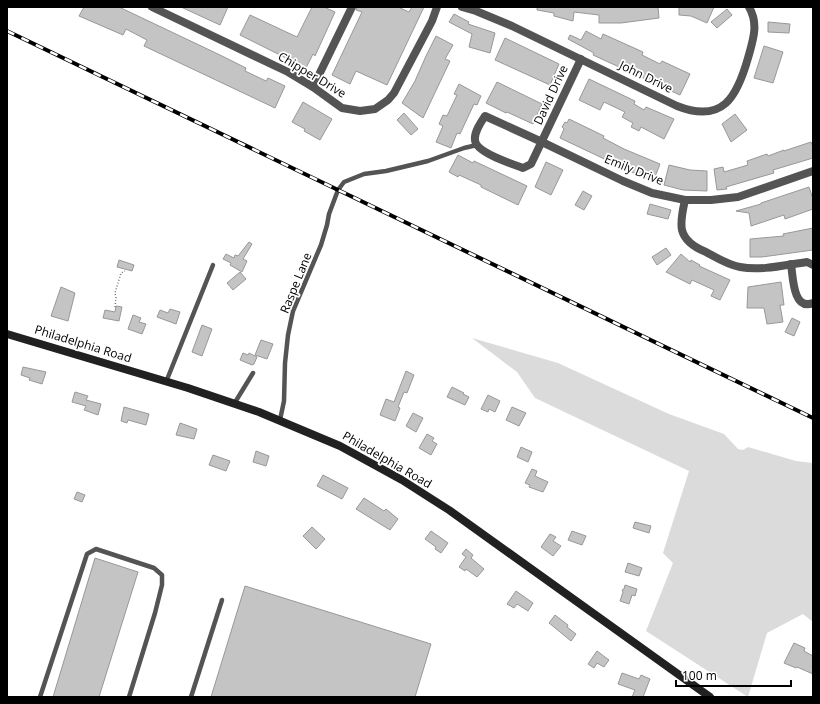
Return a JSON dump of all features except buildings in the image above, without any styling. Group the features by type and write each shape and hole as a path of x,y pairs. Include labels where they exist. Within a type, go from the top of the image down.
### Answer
{"main road":[{"name":"Philadelphia Road","path":"7,334 234,404 280,420 340,446 423,493 710,697"}],"street":[{"name":"Chipper Drive","path":"152,7 288,72 342,108 360,112 375,109 382,105 398,87 432,22 437,7"},
{"path":"312,87 352,7"},
{"name":"John Drive","path":"462,7 476,11 512,26 677,106 688,110 710,111 724,104 730,99 740,83 755,33 754,21 749,7"},
{"name":"David Drive","path":"542,142 485,116 475,137 477,145 486,152 523,168 531,164 542,142 581,59"},
{"name":"Emily Drive","path":"542,142 634,186 652,193 685,200 712,200 738,197 813,171"},
{"path":"685,200 681,223 682,230 688,240 698,248 739,267 758,268 807,262 813,265"},
{"path":"792,264 798,298 804,304 808,305 813,303"}],"lane":[{"name":"Raspe Lane","path":"280,420 284,401 285,363 288,335 293,311 322,245 328,225 329,214 338,190 344,182 364,174 386,171 428,161 477,145"},
{"path":"166,382 213,265"},
{"path":"234,404 253,373"},
{"path":"40,697 87,554 96,549 154,568 162,575 162,585 155,614 129,697"},
{"path":"191,697 222,600"}],"path":[{"path":"114,307 116,298 115,293 121,273 125,271"}],"shaded area":[{"path":"472,338 558,363 669,414 724,434 738,449 743,450 748,447 796,461 813,463 813,622 803,614 767,633 748,697 646,631 673,563 663,553 689,471 535,398 517,372"}],"railway":[{"path":"7,31 813,418"}]}
